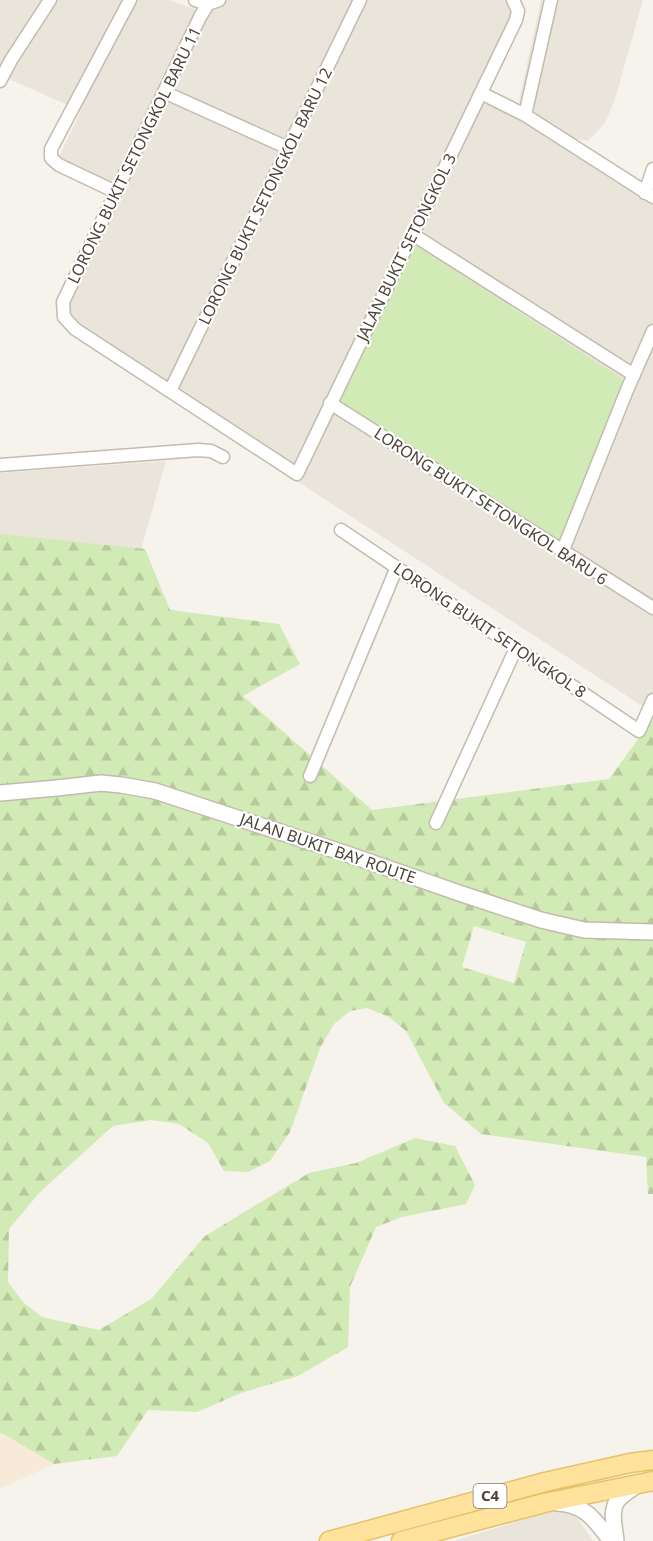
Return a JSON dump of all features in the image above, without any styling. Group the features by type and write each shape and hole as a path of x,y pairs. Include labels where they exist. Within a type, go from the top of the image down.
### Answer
{"main road":[{"name":"C4","path":"329,1541 545,1482 653,1460"},
{"name":"C4","path":"401,1541 544,1503 647,1481"}],"street":[{"path":"0,81 50,0"},
{"path":"116,192 59,165 51,158 51,149 130,0"},
{"path":"195,0 214,2"},
{"name":"LORONG BUKIT SETONGKOL BARU 12","path":"170,391 360,0"},
{"name":"JALAN BUKIT SETONGKOL 3","path":"170,391 297,474 516,20 518,11 513,0"},
{"path":"525,115 551,0"},
{"name":"LORONG BUKIT SETONGKOL BARU 11","path":"170,391 75,329 64,317 63,302 200,17 214,2"},
{"path":"164,93 288,148"},
{"path":"481,93 525,115 649,195 653,169"},
{"path":"412,234 634,375"},
{"path":"562,550 653,331"},
{"name":"LORONG BUKIT SETONGKOL BARU 6","path":"330,403 653,608"},
{"path":"0,465 198,450 211,451 224,457"},
{"name":"LORONG BUKIT SETONGKOL 8","path":"341,530 639,731 653,700"},
{"path":"310,776 397,567"},
{"path":"436,823 516,648"},
{"name":"JALAN BUKIT BAY ROUTE","path":"0,793 101,783 155,791 541,920 584,930 653,932"},
{"path":"616,1541 614,1506 618,1499 647,1481"},
{"path":"544,1503 570,1504 581,1508 593,1518 610,1541"}],"shaded area":[{"path":"0,0 169,0 203,12 201,0 518,0 512,25 472,108 485,104 502,108 653,206 653,713 71,334 60,323 59,307 115,191 57,161 81,111 0,75"},
{"path":"541,0 643,0 615,99 605,123 588,141 574,138 536,117 519,101"},
{"path":"166,461 139,557 0,543 0,473"},
{"path":"0,1433 2,1433 54,1464 0,1489"},
{"path":"558,1511 572,1514 579,1520 593,1541 454,1541 548,1512"}],"green space":[{"path":"406,239 630,384 620,402 556,555 324,408"},
{"path":"0,534 145,549 170,610 279,624 300,664 243,696 372,810 609,779 652,720 653,1194 648,1194 646,1157 481,1134 444,1103 406,1031 389,1017 367,1008 350,1011 334,1024 320,1048 290,1132 270,1161 248,1172 224,1171 208,1143 179,1124 151,1120 113,1126 40,1192 9,1229 8,1282 23,1302 42,1317 99,1330 151,1299 205,1236 309,1173 356,1163 415,1138 455,1146 475,1185 466,1204 402,1217 376,1227 350,1287 348,1347 298,1376 241,1393 197,1412 148,1410 117,1456 54,1464 0,1433","holes":["474,926 526,942 514,983 462,967"]}]}
